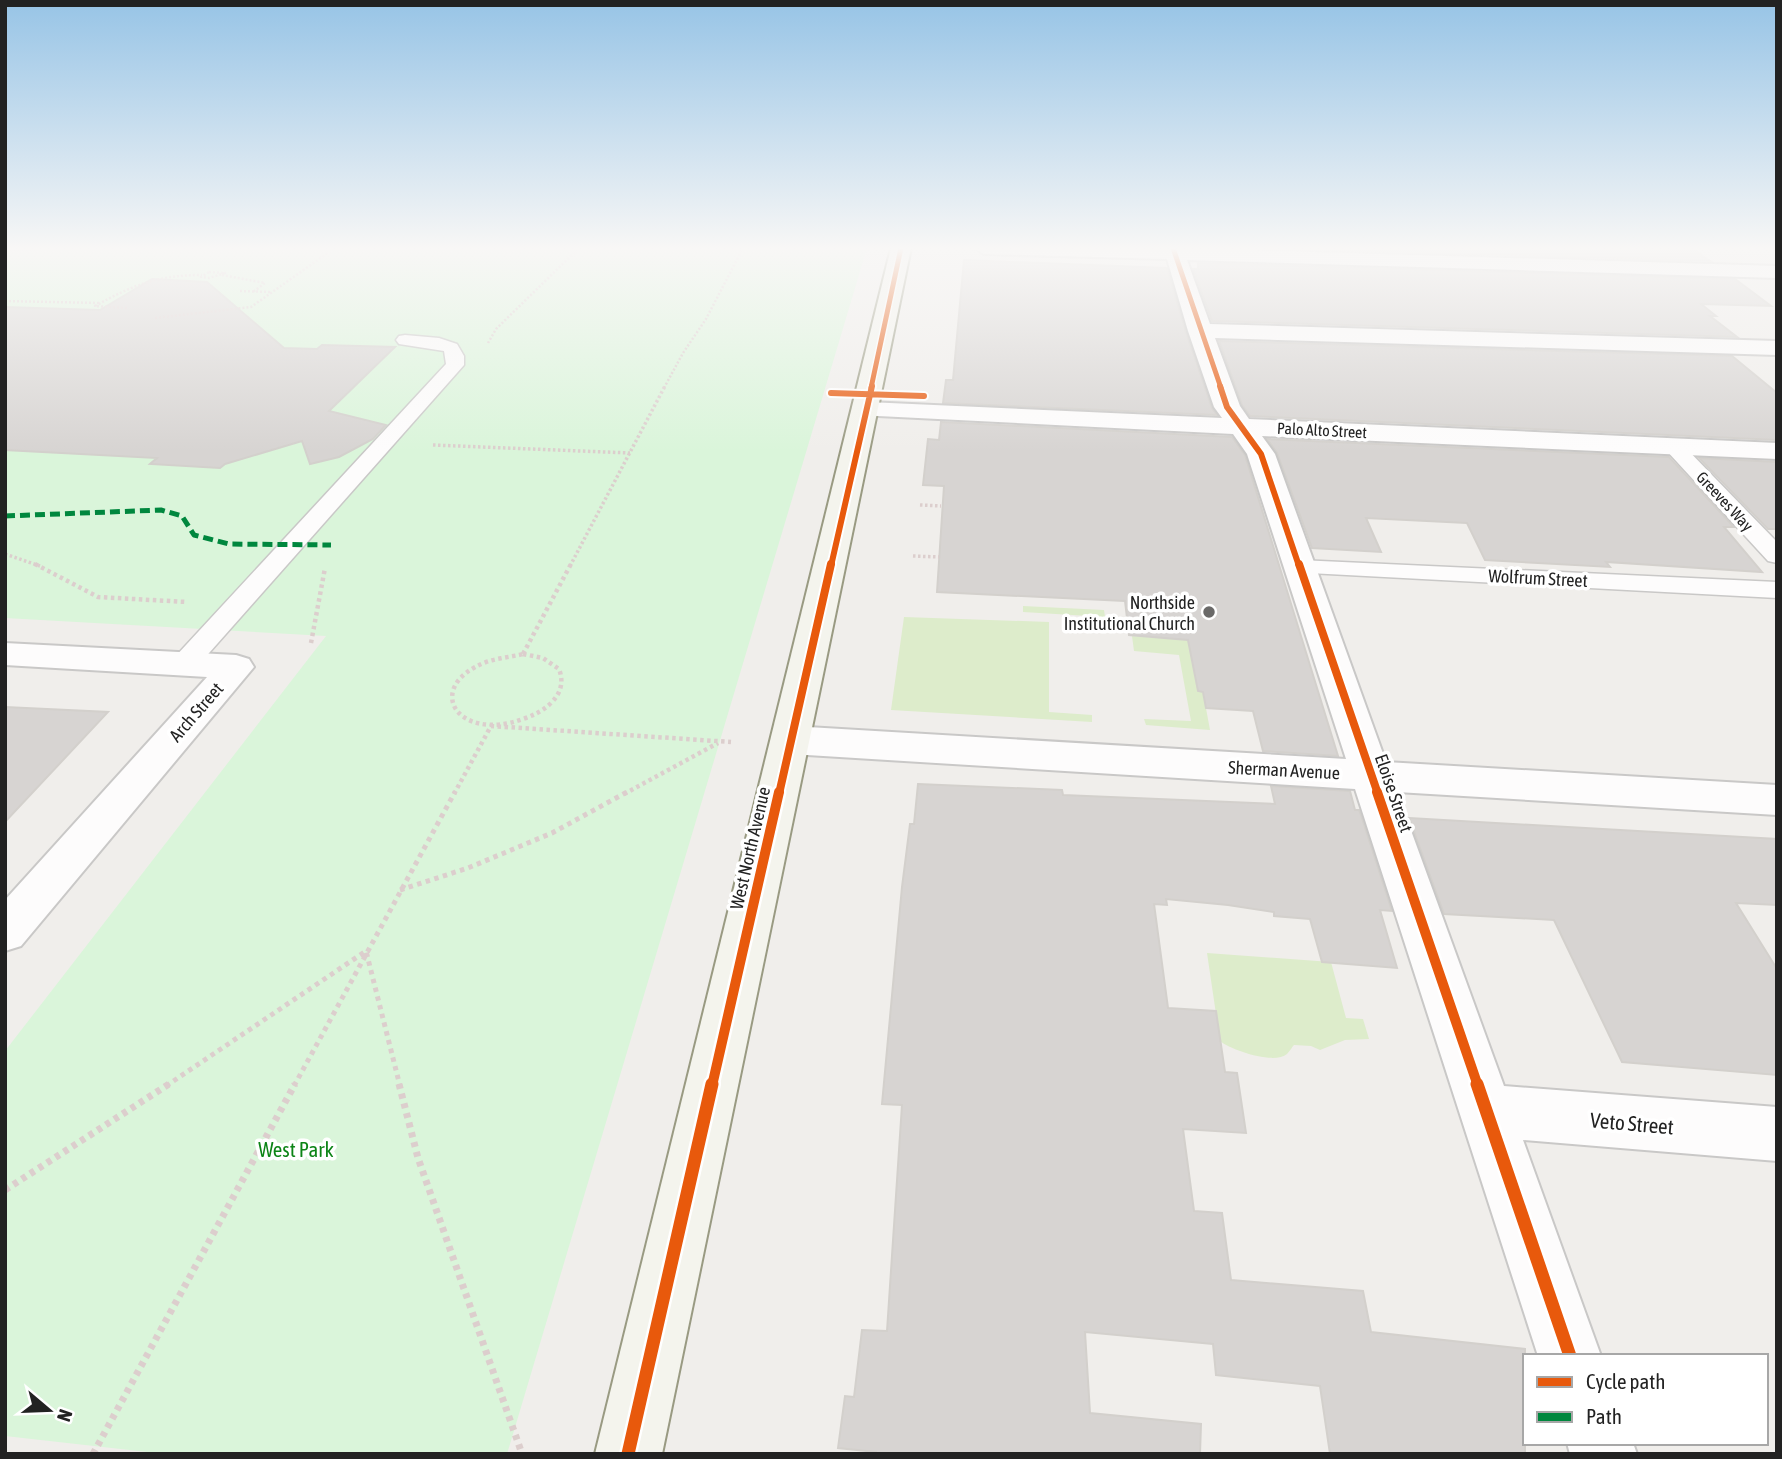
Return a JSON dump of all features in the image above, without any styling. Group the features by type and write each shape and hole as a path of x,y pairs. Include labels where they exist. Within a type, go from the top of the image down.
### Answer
{"main road":[{"name":"West North Avenue","path":"628,1454 887,316"}],"street":[{"name":"Eloise Street","path":"1194,316 1227,407 1261,454 1569,1354"},
{"path":"1199,331 1777,348"},
{"name":"Palo Alto Street","path":"867,410 1777,450"},
{"name":"Arch Street","path":"5,654 236,667 5,932"},
{"name":"Sherman Avenue","path":"791,740 1777,800"},
{"name":"Veto Street","path":"1487,1111 1777,1134"}],"lane":[{"path":"184,664 455,365 456,356 451,348 439,343 405,340"},
{"name":"Greeves Way","path":"1673,446 1777,556"},
{"name":"Wolfrum Street","path":"1299,567 1777,590"}],"path":[{"path":"155,318 172,316"},
{"path":"523,654 705,316"},
{"path":"433,445 630,453"},
{"path":"920,505 941,506"},
{"path":"5,554 40,566 98,597 239,606"},
{"path":"913,556 939,557"},
{"path":"491,726 517,722 540,712 553,701 561,688 562,676 556,666 540,656 523,654 498,656 480,663 456,683 450,695 451,707 460,718 473,724 491,726 731,742"},
{"path":"93,1454 491,726"},
{"path":"399,891 468,868 552,834 719,743"},
{"path":"5,1190 244,1036 366,951"},
{"path":"366,951 418,1158 521,1451"}],"green space":[{"name":"West Park","path":"5,316 847,316 507,1454 165,1454 5,1436 5,1051 326,636 5,618"},
{"path":"1023,606 1104,610 1105,617 1023,612"},
{"path":"904,617 1049,622 1049,712 1092,715 1092,722 891,710"},
{"path":"1132,636 1188,640 1198,691 1203,692 1210,730 1146,725 1144,719 1191,721 1179,655 1134,651"},
{"path":"1207,953 1331,962 1346,1018 1363,1019 1369,1039 1345,1040 1320,1050 1311,1046 1294,1045 1287,1054 1273,1058 1253,1055 1226,1045 1220,1041"}],"building":[{"path":"5,316 247,316 284,348 317,349 322,345 395,347 329,411 386,425 373,439 339,457 310,464 302,441 225,464 220,468 150,464 157,458 5,450"},
{"path":"959,316 1181,316 1212,408 1217,415 943,403 946,380 953,380"},
{"path":"1210,316 1710,316 1737,337 1212,321"},
{"path":"1219,341 1732,356 1777,393 1777,440 1250,416 1242,405"},
{"path":"941,422 1232,437 1245,455 1338,756 1263,751 1253,711 1206,708 1203,692 1198,691 1188,640 1129,635 1125,601 937,592 944,486 923,485 928,439 939,440"},
{"path":"1267,439 1669,457 1734,527 1724,527 1762,572 1606,562 1610,567 1485,560 1467,523 1366,518 1381,552 1312,548 1277,453"},
{"path":"1699,458 1777,462 1777,529 1768,529"},
{"path":"5,707 108,712 5,822"},
{"path":"918,784 1062,790 1063,795 1275,804 1271,786 1350,791 1355,810 1359,810 1361,815 1392,911 1380,910 1397,968 1322,962 1310,919 1274,916 1274,912 1228,905 1166,899 1167,905 1154,904 1168,1008 1216,1011 1225,1072 1237,1073 1246,1133 1183,1129 1194,1211 1222,1213 1231,1280 1363,1291 1371,1332 1525,1349 1525,1454 1330,1454 1320,1386 1216,1375 1213,1344 1085,1332 1090,1413 1201,1424 1200,1454 876,1454 838,1448 845,1396 854,1397 862,1330 887,1331 902,1105 882,1104 902,887 910,824 914,824"},
{"path":"1409,818 1777,839 1777,905 1736,903 1777,969 1777,1075 1622,1062 1554,920 1444,914"}],"marked path":[{"path":"5,516 161,510 182,516 194,535 229,544 331,545"}],"cycle path":[{"path":"628,1454 887,316"},
{"path":"1196,316 1227,407 1261,454 1569,1354"},
{"path":"831,393 924,396"}],"place":[{"name":"Northside Institutional Church","path":"1209,612"}]}
